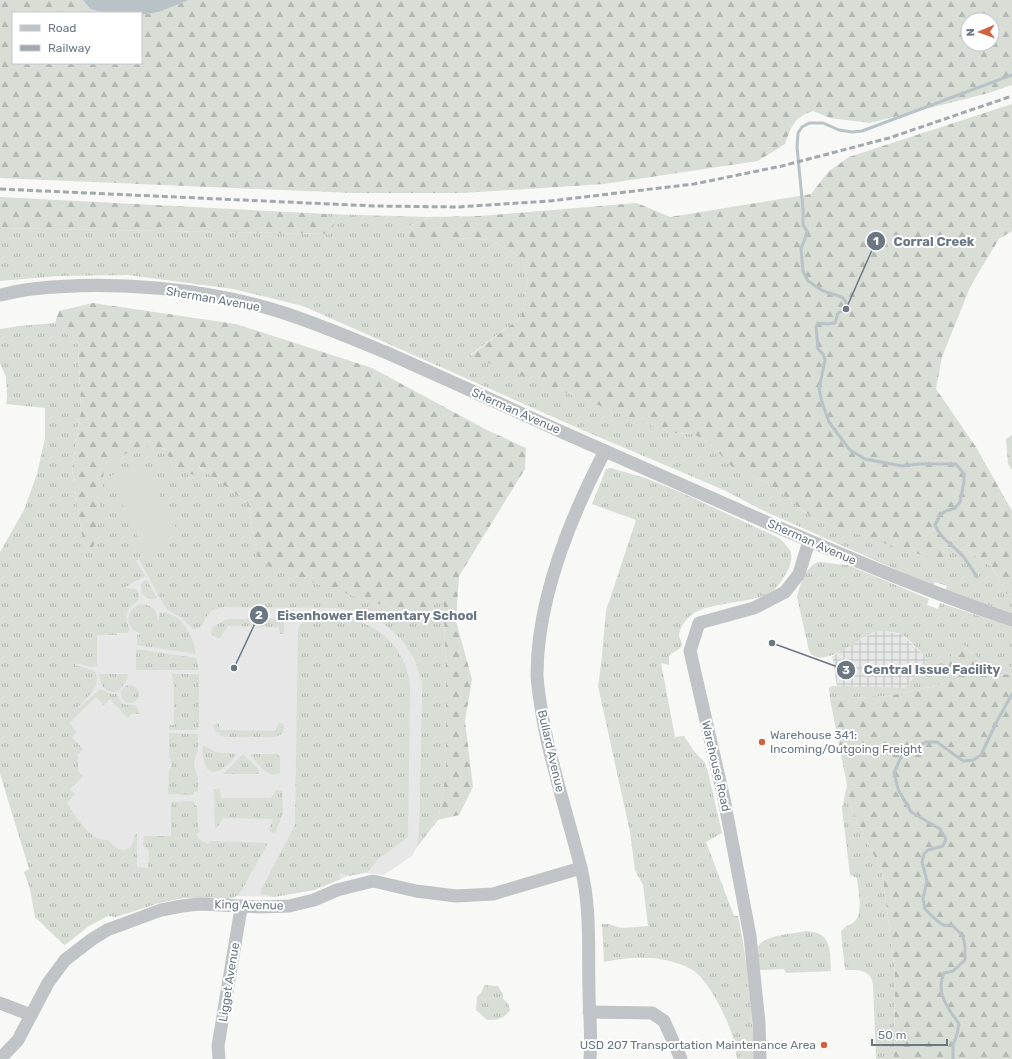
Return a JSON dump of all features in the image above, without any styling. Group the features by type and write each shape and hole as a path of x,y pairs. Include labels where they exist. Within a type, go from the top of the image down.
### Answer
{"street":[{"name":"Sherman Avenue","path":"0,295 31,289 105,286 145,287 239,301 281,312 321,325 809,541 935,594 1012,620"},
{"name":"Bullard Avenue","path":"590,1059 588,908 581,868 553,764 543,720 537,676 540,637 547,599 564,542 593,474 605,451"},
{"name":"Warehouse Road","path":"760,1059 759,1023 750,936 724,800 690,651 699,623 754,608 785,592 800,574 809,541"},
{"name":"King Avenue","path":"0,1059 18,1040 48,983 65,960 107,930 161,910 200,904 261,908 289,906 314,900 337,890 373,880 416,891 456,896 493,894 581,868"},
{"name":"Ligget Avenue","path":"219,1059 218,1046 240,914 243,906"},
{"path":"0,1003 31,1015"},
{"path":"589,1012 652,1014 664,1021 681,1059"}],"shaded area":[{"path":"83,0 189,0 159,12 142,15 142,12 101,12 90,9"},
{"path":"99,460 372,594 410,627 422,683 419,828 417,847 412,856 384,875 367,873 348,876 314,890 274,897 215,895 185,896 108,916 30,743"},
{"path":"878,630 901,634 929,660 905,689 837,686 832,656"}],"green space":[{"path":"0,0 83,0 90,9 101,12 12,12 12,64 142,64 142,15 159,12 189,0 1012,0 1012,85 985,94 870,123 830,118 813,111 801,116 794,123 785,144 758,161 604,184 463,193 353,193 0,178"},
{"path":"1012,104 1012,231 999,239 971,285 942,357 936,389 976,447 1012,511 1012,595 1007,594 992,567 968,551 941,546 950,563 898,548 814,519 772,486 731,466 709,442 693,434 671,433 470,356 521,317 528,280 522,258 491,240 410,237 402,229 428,217 480,216 637,203 670,217 811,194 829,171 849,157"},
{"path":"0,197 327,214 334,222 332,234 0,228"},
{"path":"327,214 428,217 402,229 456,238 491,240 522,258 528,280 521,317 470,355 671,433 694,434 709,442 731,465 772,486 814,519 949,562 941,546 968,551 992,567 1007,594 1012,595 1012,613 945,591 947,586 935,582 933,586 760,509 724,490 587,432 303,306 233,289 128,275 58,276 0,281 0,228 331,234 334,222"},
{"path":"93,303 236,324 372,368 487,430 526,448 525,469 459,576 456,621 472,679 465,721 473,787 459,815 438,820 446,773 446,670 443,593 427,615 404,612 305,580 259,562 248,504 199,466 195,475 171,469 167,449 143,446 105,463 95,541 92,551 85,554 72,470 81,411 78,344 55,323 59,311"},
{"path":"55,323 78,344 81,411 72,470 85,554 95,541 105,463 131,450 145,446 158,447 172,451 185,458 213,476 248,504 259,562 305,580 404,612 427,615 443,592 446,670 446,774 438,820 417,847 419,828 422,683 414,658 401,639 383,623 361,612 335,608 222,607 211,612 207,616 202,626 194,630 179,616 166,609 139,559 136,561 145,576 124,588 136,589 139,594 138,601 131,607 126,615 129,631 127,633 117,633 117,635 97,635 97,665 92,667 76,663 75,665 95,671 97,677 97,682 93,691 78,707 79,708 100,689 116,694 123,704 136,706 140,714 131,714 128,718 110,699 104,705 96,697 69,723 77,732 72,737 83,749 78,754 78,771 83,776 70,789 75,794 67,803 89,833 101,840 108,840 121,850 125,850 132,845 135,834 137,834 137,867 148,868 149,851 143,845 144,836 171,836 171,802 194,801 194,805 197,806 198,827 200,831 196,834 200,840 208,844 210,841 268,843 239,895 229,899 184,898 159,903 116,917 108,916 89,926 65,945 35,917 30,889 24,872 29,869 0,774 0,552 24,510 37,474 45,438 45,408 6,404 6,377 0,363 0,329"},
{"path":"1012,435 1012,470 1008,464 1006,439"},
{"path":"142,460 179,535 145,552 109,477"},
{"path":"611,468 645,478 680,492 779,538 791,552 791,560 788,570 774,590 767,595 757,598 713,606 694,613 680,629 679,635 682,644 681,647 669,656 669,665 661,663 675,737 684,736 694,751 705,763 708,772 722,833 706,842 734,916 738,916 749,987 754,1059 737,1059 731,1030 722,1011 704,981 691,969 670,961 648,958 604,962 602,924 610,924 622,928 648,926 643,885 635,870 630,832 598,686 606,611 636,520 592,504 606,469"},
{"path":"818,562 848,565 929,599 927,605 938,609 940,603 1012,627 1012,675 993,674 965,646 940,685 888,696 830,699 829,688 832,686 905,688 928,660 901,634 879,631 870,634 842,651 832,655 822,657 815,656 809,651 797,597 802,582 810,567"},
{"path":"146,579 157,598 149,599 142,594 141,584"},
{"path":"140,604 151,606 157,614 158,621 159,613 173,615 179,620 189,633 195,647 196,654 137,645 137,635 142,634 132,629 128,620 131,611"},
{"path":"311,618 344,618 361,622 383,635 392,643 405,664 410,688 408,837 377,860 368,872 348,876 340,873 339,877 341,879 314,890 274,897 261,894 261,890 295,825 298,632 302,623"},
{"path":"283,619 284,633 280,634 279,627 228,626 220,638 212,635 211,632 213,627 225,620"},
{"path":"956,642 965,646 993,674 1012,675 1012,1059 894,1059 895,972 882,872 852,810 830,699 888,696 940,685"},
{"path":"136,649 196,658 199,670 136,670"},
{"path":"99,674 128,674 128,677 119,691 111,692 102,685"},
{"path":"172,674 199,674 199,727 196,730 169,730 169,725 174,725 174,684"},
{"path":"130,685 136,688 139,694 136,700 130,703 124,700 121,694 124,688"},
{"path":"217,723 219,724 220,730 275,731 279,723 282,723 284,727 282,734 275,737 225,737 216,732 213,726"},
{"path":"169,733 198,734 198,751 195,756 194,766 198,777 198,792 194,792 194,795 168,794 169,769 171,768 171,759 169,758"},
{"path":"203,746 215,752 236,754 226,766 213,772 208,770 204,762 204,757 202,755"},
{"path":"243,754 259,770 259,774 223,774"},
{"path":"250,754 277,754 280,757 280,773 271,774 267,772"},
{"path":"847,785 852,810 882,872 895,972 894,1059 876,1059 873,985 870,976 867,973 855,970 845,970 841,932 844,928 856,920 860,906 857,878 850,875 842,809"},
{"path":"214,789 220,789 221,798 271,798 276,790 282,791 283,813 275,833 269,831 273,819 223,818 217,828 215,828"},
{"path":"806,931 814,932 821,935 825,939 830,949 831,971 786,973 784,969 759,970 757,951 763,942 769,938"},
{"path":"485,985 498,986 503,994 503,999 508,1003 510,1010 503,1017 487,1020 476,1010 477,996 480,994"}],"waterway":[{"path":"977,577 964,557 942,536 935,525 940,515 955,508 960,502 964,474 956,464 919,464 902,466 865,459 850,450 829,422 819,389 825,360 823,354 818,349 816,327 818,323 835,323 838,313 846,309 846,302 842,297 823,291 808,281 803,271 801,248 807,231 803,225 803,209 797,147 798,133 802,127 809,123 823,123 839,130 852,132 862,131 1012,75"},
{"path":"953,1059 953,1045 959,1024 944,1000 941,987 944,973 953,971 965,960 963,936 953,926 943,925 935,919 925,909 923,898 927,881 922,862 924,854 928,850 943,846 946,839 940,829 911,812 898,789 894,773 901,757 926,742 937,742 963,761 973,760 981,755 1012,694"}],"railway":[{"path":"0,189 374,206 457,207 550,201 694,184 782,166 889,138 1012,96"}],"place":[{"name":"Corral Creek","path":"846,309"},
{"name":"Central Issue Facility","path":"772,643"},
{"name":"Eisenhower Elementary School","path":"234,668"},
{"name":"Warehouse 341: Incoming/Outgoing Freight","path":"762,742"},
{"name":"USD 207 Transportation Maintenance Area","path":"824,1045"}]}
